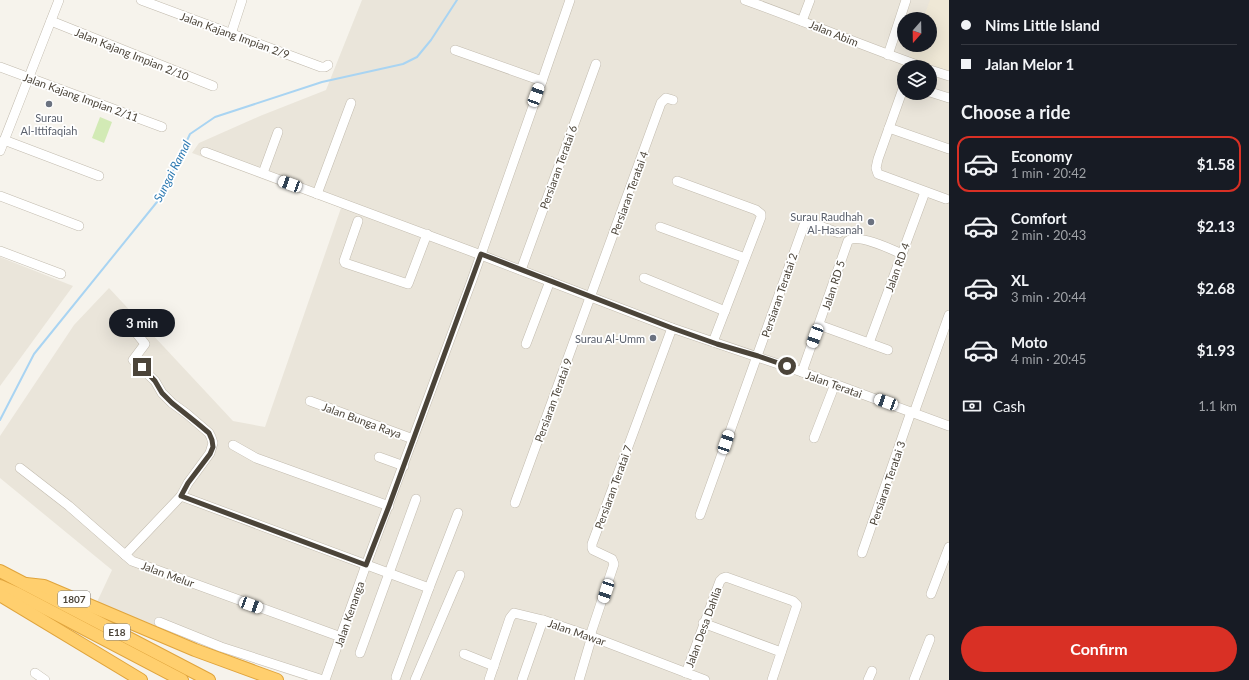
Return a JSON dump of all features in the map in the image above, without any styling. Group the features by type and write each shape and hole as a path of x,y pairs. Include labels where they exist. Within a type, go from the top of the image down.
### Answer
{"highway":[{"name":"E18","path":"0,571 209,680"},
{"name":"1807","path":"26,584 44,586 121,619"},
{"name":"E18","path":"0,586 182,680"},
{"path":"0,595 141,680"},
{"name":"E18","path":"121,619 195,650 277,680"},
{"path":"195,650 219,664 252,680"}],"street":[{"name":"Jalan Kajang Impian 2/9","path":"141,0 321,67 326,67 328,65"},
{"path":"231,34 242,0"},
{"name":"Jalan Kenanga","path":"159,622 221,647 324,680 481,254 570,0"},
{"name":"Jalan Abim","path":"745,0 900,60"},
{"path":"802,21 810,0"},
{"path":"888,55 906,0"},
{"path":"0,151 51,21 56,1"},
{"name":"Jalan Kajang Impian 2/10","path":"51,21 213,86"},
{"path":"455,50 542,81"},
{"name":"Persiaran Teratai 6","path":"521,270 596,64"},
{"name":"Jalan Kajang Impian 2/11","path":"0,67 162,127"},
{"path":"937,72 949,76"},
{"path":"937,94 949,98"},
{"name":"Persiaran Teratai 4","path":"591,297 662,103 666,98 673,100"},
{"path":"899,100 878,159 876,168 878,174 946,199"},
{"path":"317,194 351,104"},
{"path":"888,128 949,149"},
{"path":"263,174 278,132"},
{"path":"4,140 99,176"},
{"name":"Jalan Teratai","path":"205,152 481,254 672,328 758,356 949,426"},
{"path":"677,181 756,210 761,214 713,342"},
{"name":"Jalan RD 4","path":"869,343 925,192"},
{"path":"0,196 79,226"},
{"path":"358,221 344,261 345,263 408,284 427,234"},
{"name":"Persiaran Teratai 2","path":"758,356 806,222 839,233"},
{"path":"660,227 745,258"},
{"name":"Jalan RD 5","path":"802,372 848,241 854,238 869,241 902,254"},
{"path":"0,252 61,274"},
{"path":"644,278 725,311"},
{"path":"526,344 550,281"},
{"name":"Persiaran Teratai 9","path":"515,503 591,297"},
{"path":"122,315 146,344 133,360 155,381 162,393 172,403 209,433 213,447 210,454 188,483 181,496 125,555"},
{"name":"Persiaran Teratai 3","path":"862,553 949,315"},
{"path":"819,325 888,350"},
{"name":"Persiaran Teratai 7","path":"591,636 614,564 612,559 593,550 592,544 672,328"},
{"path":"700,515 746,383 758,356"},
{"path":"814,438 835,384"},
{"name":"Jalan Bunga Raya","path":"310,401 414,439"},
{"path":"233,445 256,458 389,506"},
{"path":"379,457 404,466"},
{"name":"Jalan Melur","path":"20,468 69,506 132,561 341,637"},
{"path":"181,496 430,588"},
{"path":"360,653 416,499"},
{"path":"396,677 458,513"},
{"path":"931,594 949,547"},
{"path":"415,680 460,575"},
{"name":"Jalan Desa Dahlia","path":"686,673 722,578 729,577 796,603 797,608 782,652"},
{"name":"Jalan Mawar","path":"489,680 514,613 544,620 591,636 705,680"},
{"path":"522,680 544,620"},
{"path":"704,623 782,652 772,680"},
{"path":"579,680 591,636"},
{"path":"914,680 930,639"},
{"path":"464,654 494,666"},
{"path":"35,673 45,680"}],"shaded area":[{"path":"362,0 949,0 949,680 305,680 220,652 97,602 112,570 0,478 0,436 74,325 109,288 233,421 265,427 341,208 192,153 199,143 260,116 326,90"},
{"path":"930,0 949,0 949,71 937,67 937,60 918,60 909,57 911,52 937,52 937,12 926,12"},
{"path":"0,257 73,286 0,386"}],"green space":[{"path":"100,117 112,122 104,143 92,138"}],"waterway":[{"name":"Sungai Ramal","path":"0,420 34,354 161,197 190,134 215,117 322,82 403,64 417,57 431,40 457,0"}],"place":[{"name":"Surau Al-Ittifaqiah","path":"49,104"},
{"name":"Surau Raudhah Al-Hasanah","path":"871,222"},
{"name":"Surau Al-Umm","path":"653,338"}],"route":[{"path":"142,367 155,381 162,393 172,403 209,433 213,443 210,454 188,483 181,496 366,565 481,254 672,328 787,366"}]}
